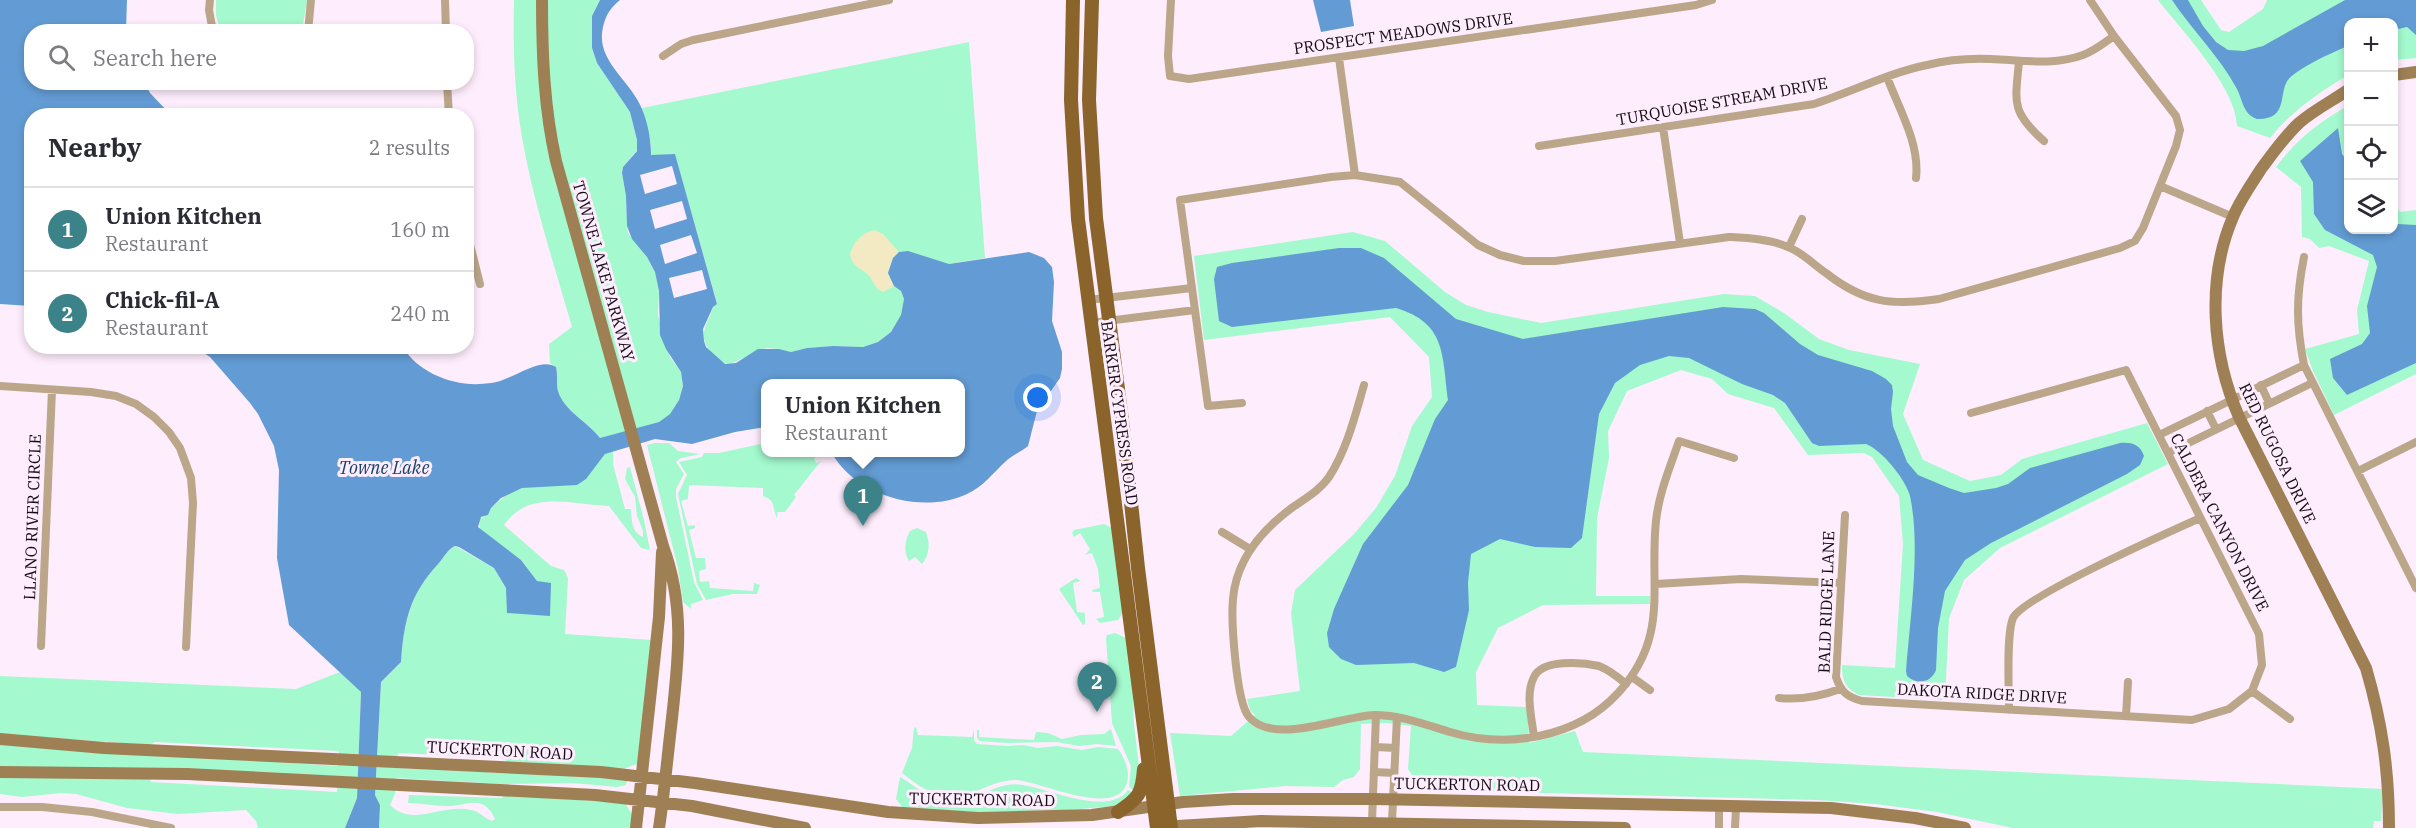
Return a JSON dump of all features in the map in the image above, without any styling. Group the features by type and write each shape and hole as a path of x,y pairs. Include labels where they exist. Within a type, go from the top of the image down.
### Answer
{"main road":[{"name":"TOWNE LAKE PARKWAY","path":"542,0 545,96 554,151 663,546 673,572 679,617 677,671 659,828"},
{"name":"BARKER CYPRESS ROAD","path":"1073,0 1071,100 1078,219 1146,742 1162,805"},
{"name":"BARKER CYPRESS ROAD","path":"1092,0 1089,100 1095,218 1141,593 1164,827"},
{"path":"2398,74 2416,72"},
{"name":"RED RUGOSA DRIVE","path":"2344,93 2300,123 2278,145 2244,194 2221,252 2216,288 2216,310 2219,354 2231,399 2366,668 2379,712 2389,781 2388,828"},
{"path":"1118,518 1125,519 1131,562 1141,593"},
{"name":"TOWNE LAKE PARKWAY","path":"636,828 659,617 663,546"},
{"path":"659,617 679,617"},
{"name":"TUCKERTON ROAD","path":"0,739 104,748 601,772 665,779 869,810 929,816 1030,818 1259,798 1393,799 1831,808 1915,818 1965,828"},
{"path":"1118,812 1131,804 1142,789 1146,742"},
{"path":"0,772 186,774 403,784 640,799 748,816 805,828"},
{"path":"1152,828 1261,821 1625,828"}],"street":[{"path":"210,0 212,24"},
{"path":"309,24 311,0"},
{"path":"445,0 446,24"},
{"path":"663,56 681,44 693,40 889,0"},
{"name":"PROSPECT MEADOWS DRIVE","path":"1171,0 1168,56 1170,76 1189,79 1696,5 1712,0"},
{"path":"1242,403 1208,406 1180,200 1355,175 1400,182 1478,245 1500,255 1524,261 1555,261 1729,237 1757,239 1789,247 1847,288 1869,298 1890,303 1939,299 2120,248 2134,241 2143,228 2176,146 2180,130 2176,116 2114,36 2090,0"},
{"name":"TURQUOISE STREAM DRIVE","path":"1539,146 1814,104 1927,65 1959,60 1990,59 2046,62 2083,55 2114,36"},
{"path":"1339,58 1355,175"},
{"path":"2019,62 2016,93 2018,110 2026,125 2044,141"},
{"path":"1887,77 1912,141 1918,162 1917,178"},
{"path":"447,90 449,108"},
{"path":"1663,127 1680,243"},
{"path":"2160,186 2233,217"},
{"path":"1789,247 1802,219"},
{"path":"2304,256 2298,286 2297,328 2304,365 2416,588"},
{"path":"474,260 480,284"},
{"path":"1088,300 1192,288"},
{"path":"1091,323 1195,310"},
{"path":"2159,435 2304,365"},
{"name":"CALDERA CANYON DRIVE","path":"1971,413 2126,370 2259,634 2262,665 2252,691"},
{"path":"2277,377 2285,387 2286,395"},
{"path":"2168,453 2312,382"},
{"path":"1364,385 1348,440 1328,478 1276,521 1250,549 1233,596 1232,620 1242,705 1249,717 1260,724 1274,728 1303,729 1361,716 1376,715 1397,717 1471,737 1510,739 1551,734 1580,721 1607,704 1629,680 1651,634 1655,614 1656,519 1661,494 1679,441 1734,458"},
{"path":"2260,385 2269,403"},
{"path":"0,386 91,392 116,396 136,404 170,432 180,448 191,478 193,503 186,647"},
{"name":"LLANO RIVER CIRCLE","path":"42,646 52,390"},
{"path":"2207,411 2216,429"},
{"path":"2190,419 2194,432 2200,437"},
{"path":"2358,471 2416,442"},
{"name":"BALD RIDGE LANE","path":"1840,689 1836,676 1836,661 1845,515"},
{"path":"2008,710 2009,645 2014,618 2025,605 2092,569 2200,518"},
{"path":"1222,532 1250,549"},
{"path":"1656,584 1741,579 1841,583"},
{"path":"1534,737 1530,693 1538,670 1549,664 1598,666 1650,690"},
{"path":"2126,716 2128,682"},
{"path":"1779,698 1800,700 1822,696 1840,689"},
{"name":"DAKOTA RIDGE DRIVE","path":"1840,689 1848,697 1862,701 2192,720 2229,709 2252,691"},
{"path":"2252,691 2290,719"},
{"path":"1372,822 1376,715"},
{"path":"1392,822 1397,717"},
{"path":"1376,747 1395,748"},
{"path":"1374,772 1394,773"},
{"path":"0,807 42,807 92,812 171,828"},
{"path":"1719,807 1719,828"},
{"path":"1735,828 1736,807"}],"green space":[{"path":"216,0 307,0 303,24 218,24"},
{"path":"514,0 600,0 592,16 592,48 597,63 630,112 637,140 637,150 623,167 622,173 628,233 647,257 655,272 659,291 658,316 670,357 681,372 683,386 679,400 670,414 659,422 604,438 600,438 565,405 558,391 556,367 550,363 549,344 572,327 538,209 522,137 517,103"},
{"path":"2158,0 2201,0 2221,30 2229,32 2263,9 2267,0 2416,0 2416,58 2398,60 2398,18 2344,18 2344,78 2306,103 2270,138 2237,126 2228,94 2194,44"},
{"path":"969,42 985,258 949,264 936,261 901,291 904,299 901,316 891,332 878,342 863,347 833,346 791,352 766,348 730,364 719,360 704,341 705,327 717,303 675,155 650,155 651,144 642,108"},
{"path":"2344,108 2344,234 2398,234 2398,209 2400,212 2416,210 2416,374 2334,415 2305,349 2359,334 2357,310 2369,261 2329,246 2319,248 2310,239 2302,237 2301,187 2276,167 2292,148 2324,121"},
{"path":"1353,232 1385,241 1445,292 1466,305 1541,323 1724,294 1755,296 1784,313 1819,339 1849,350 1920,364 1903,414 1923,460 1970,481 2001,475 2022,459 2147,423 2168,464 2000,548 1964,580 1949,618 1945,700 1859,695 1845,683 1842,665 1895,668 1903,544 1899,496 1872,457 1864,453 1808,455 1774,408 1728,394 1712,379 1681,370 1627,391 1608,431 1609,458 1597,518 1596,596 1650,596 1650,604 1543,605 1498,628 1476,672 1477,705 1528,707 1529,743 1575,731 1583,752 2383,789 2381,821 2374,821 2373,828 2013,828 1937,812 1817,800 1431,790 1423,782 1415,780 1408,769 1411,726 1386,723 1361,724 1360,769 1354,777 1343,780 1334,787 1285,786 1180,796 1170,733 1231,736 1255,715 1250,710 1247,699 1300,691 1291,613 1295,590 1354,534 1376,508 1395,476 1412,426 1432,397 1429,357 1390,317 1204,340 1194,256"},
{"path":"669,443 678,451 700,454 681,458 676,462 684,474 676,489 676,497 694,582 703,600 691,604 691,609 683,602 678,568 647,445"},
{"path":"761,444 761,457 816,457 814,458 816,463 821,461 794,495 796,497 785,512 777,512 777,518 772,502 763,496 763,488 689,485 688,499 681,501 688,526 695,525 695,528 689,530 696,558 705,558 706,569 699,571 700,582 709,581 710,588 753,591 754,583 760,585 757,594 733,594 706,600 697,584 678,494 687,475 679,462 702,457 704,453 719,453"},
{"path":"613,451 613,464 625,509 631,509 634,529 643,537 635,497 625,479 627,468 630,467 650,550 641,548 609,506 566,502 538,503 514,514 504,525 551,566 564,570 568,578 565,634 652,640 637,764 623,769 507,762 504,758 398,753 396,768 618,778 627,781 626,785 617,787 573,783 502,784 396,778 395,794 390,805 399,812 418,815 449,810 471,810 492,821 495,819 490,811 479,803 446,806 408,803 409,795 502,798 505,795 625,803 633,816 631,828 379,828 380,805 375,795 381,682 401,662 404,633 410,608 421,586 446,553 455,546 494,568 506,588 537,581 521,560 480,529 479,519 488,515 491,508 510,492 546,485 594,468 605,454"},
{"path":"1104,524 1112,528 1124,611 1118,620 1100,623 1096,619 1104,617 1100,592 1092,590 1100,588 1098,569 1092,553 1085,555 1090,549 1080,533 1074,537 1072,533 1074,530"},
{"path":"917,528 926,532 928,540 928,552 922,564 915,557 909,561 905,549 910,531"},
{"path":"1076,578 1081,581 1073,583 1077,612 1085,613 1085,624 1083,625 1059,589"},
{"path":"1115,633 1126,638 1132,675 1134,724 1140,775 1136,792 1129,787 1131,766 1112,723 1106,638 1107,635"},
{"path":"340,672 361,692 357,798 345,828 258,828 256,821 246,810 178,814 127,808 76,794 61,793 22,797 0,794 0,777 149,778 151,782 337,792 338,776 0,767 0,744 338,766 339,751 155,742 150,745 0,734 0,676 296,689"},
{"path":"916,727 918,735 972,737 974,729 974,740 977,744 1023,745 1038,748 1057,746 1082,750 1098,747 1118,749 1126,765 1127,783 1120,793 1108,798 1076,795 1016,780 988,786 962,796 935,794 902,773 912,748"},
{"path":"1111,729 1116,746 1097,744 1079,746 1057,742 1006,743 980,741 977,738 977,730 979,730 979,737 1034,740 1036,732 1048,733 1062,739 1104,734"},
{"path":"900,777 929,795 948,802 966,800 1013,784 1093,801 1119,798 1128,790 1135,793 1115,806 1068,810 972,812 903,808 896,799"}],"sand":[{"path":"874,230 883,234 899,252 893,258 888,273 894,286 883,292 877,288 867,274 854,264 850,254 859,239"}],"water":[{"path":"0,0 127,0 126,24 24,24 24,90 148,90 164,108 24,108 24,306 0,304"},
{"name":"Towne Lake","path":"600,0 620,0 607,15 603,27 604,50 642,109 649,132 651,155 675,154 717,304 713,307 703,329 704,341 706,347 725,364 736,363 758,349 779,349 791,352 833,346 863,347 878,342 891,332 901,315 904,299 888,273 893,258 899,252 908,251 949,264 1029,252 1044,258 1052,267 1054,282 1052,321 1062,352 1060,378 1037,411 1028,446 1008,460 978,488 950,500 911,502 873,490 857,481 835,457 965,457 965,379 761,379 761,428 692,444 655,439 605,454 586,479 577,485 522,488 501,498 491,508 488,515 481,517 478,527 521,560 537,581 551,583 550,616 507,613 506,588 494,568 459,547 455,546 448,551 421,586 410,608 404,633 401,662 381,682 375,795 380,805 379,828 345,828 357,798 361,692 289,625 277,558 279,470 274,446 250,403 206,354 408,354 433,374 454,382 468,384 499,381 534,367 549,364 556,367 558,391 565,405 600,438 659,422 670,414 679,400 683,386 681,372 660,335 659,291 655,272 647,257 632,239 627,226 626,196 622,173 623,167 637,151 637,140 630,112 597,63 592,48 592,16"},
{"path":"1313,0 1350,0 1354,26 1321,32"},
{"path":"2172,0 2188,0 2203,26 2216,42 2228,50 2244,51 2263,46 2345,0 2416,0 2416,35 2407,27 2398,29 2398,18 2344,18 2344,48 2292,76 2285,85 2278,111 2267,118 2257,119 2246,110 2230,77"},
{"path":"2338,128 2344,157 2344,234 2398,234 2398,224 2416,225 2416,363 2347,395 2333,378 2330,359 2362,344 2370,333 2367,306 2377,267 2373,255 2325,230 2314,214 2313,182 2300,161"},
{"path":"1339,248 1361,248 1384,258 1456,319 1523,339 1723,307 1755,309 1764,313 1800,344 1818,355 1872,371 1886,379 1892,385 1893,426 1907,462 1918,475 1964,493 1996,488 2008,484 2030,468 2120,443 2135,445 2144,456 2140,465 2127,474 1991,543 1965,560 1945,591 1938,628 1936,670 1931,678 1915,681 1907,676 1906,671 1914,583 1915,537 1910,496 1899,474 1879,452 1866,444 1819,446 1812,443 1785,403 1773,395 1742,384 1689,358 1669,356 1640,365 1615,383 1599,414 1582,538 1571,548 1535,547 1500,539 1471,554 1468,583 1469,610 1456,667 1444,672 1414,663 1356,665 1341,659 1329,647 1327,633 1334,609 1363,544 1408,485 1435,419 1448,400 1439,342 1424,322 1396,308 1232,327 1219,321 1214,279 1217,267 1232,263"}],"pier":[{"path":"672,166 677,184 645,194 640,175"},
{"path":"682,201 687,219 655,229 650,210"},
{"path":"691,235 697,253 665,264 660,245"},
{"path":"702,270 707,289 674,298 669,278"}],"place":[{"name":"Union Kitchen","path":"863,526"},
{"name":"Chick-fil-A","path":"1097,712"}]}
